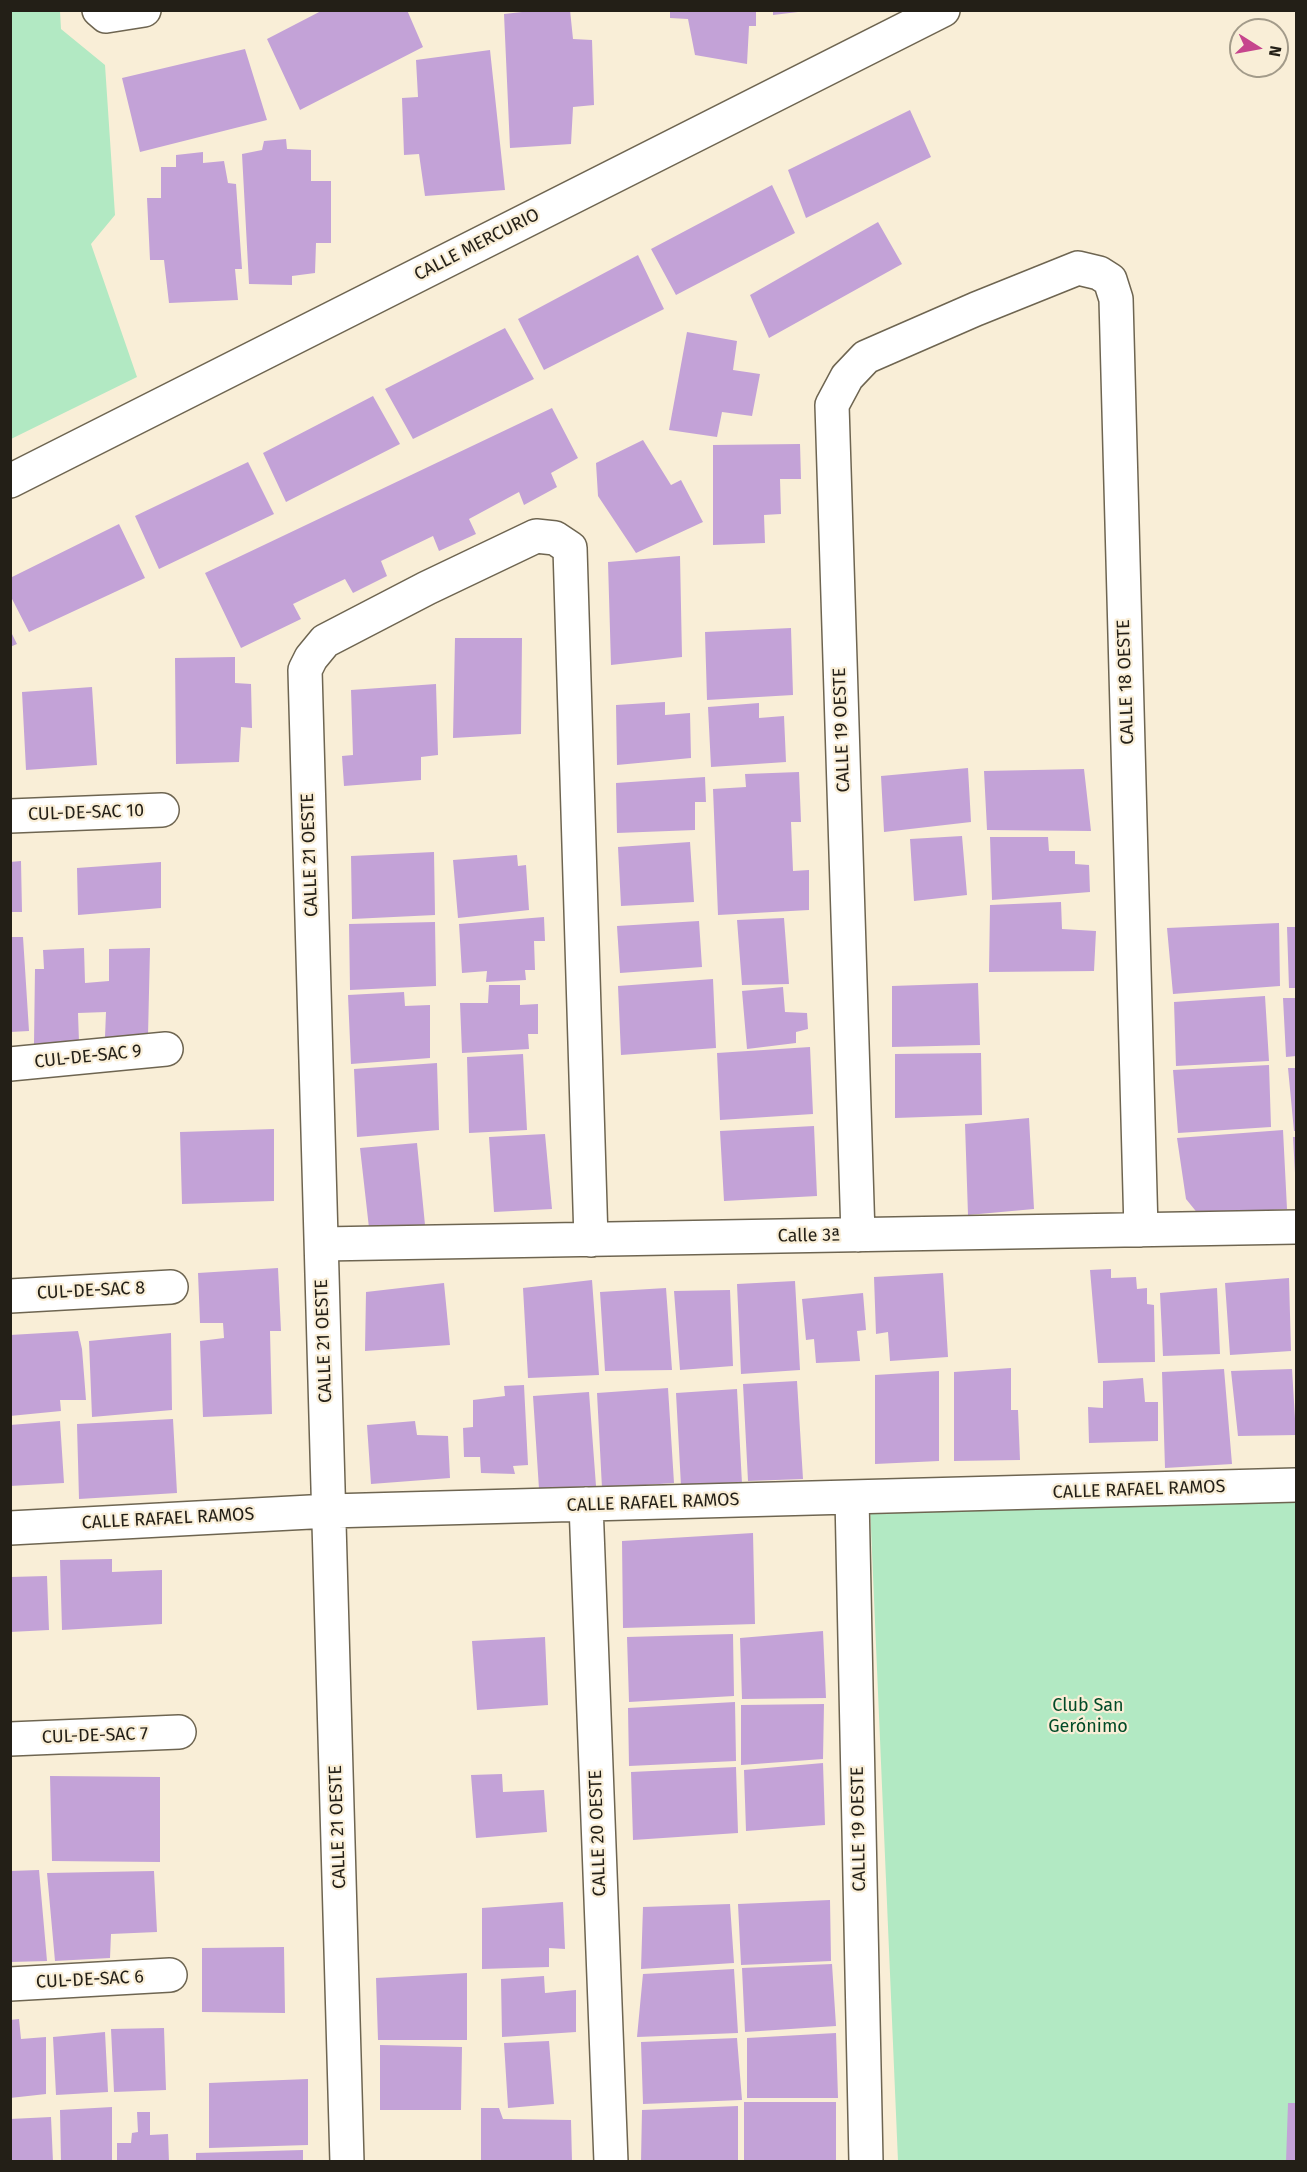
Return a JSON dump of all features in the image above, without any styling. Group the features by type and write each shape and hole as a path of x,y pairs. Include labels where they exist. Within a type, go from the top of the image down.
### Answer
{"street":[{"path":"99,10 106,16 144,10"},
{"name":"CALLE MERCURIO","path":"10,481 943,10"},
{"name":"CALLE 18 OESTE","path":"976,309 1078,268 1099,273 1110,280 1116,299 1141,1230"},
{"name":"CALLE 19 OESTE","path":"858,1235 832,405 846,377 866,357 976,309"},
{"name":"CALLE 21 OESTE","path":"347,2162 305,670 311,657 325,641 426,588 536,536 555,538 570,548 591,1240"},
{"name":"CUL-DE-SAC 10","path":"10,816 162,810"},
{"name":"CUL-DE-SAC 9","path":"10,1065 166,1049"},
{"name":"Calle 3ª","path":"322,1244 1296,1227"},
{"name":"CUL-DE-SAC 8","path":"10,1296 171,1287"},
{"name":"CALLE RAFAEL RAMOS","path":"10,1528 329,1511 1296,1485"},
{"name":"CALLE 19 OESTE","path":"852,1497 866,2162"},
{"name":"CALLE 20 OESTE","path":"586,1504 611,2162"},
{"name":"CUL-DE-SAC 7","path":"10,1739 179,1732"},
{"name":"CUL-DE-SAC 6","path":"10,1984 170,1975"}],"green space":[{"path":"11,10 60,11 61,29 105,65 115,215 91,244 137,377 11,439"},
{"name":"Club San Gerónimo","path":"1296,1502 1296,2161 898,2161 870,1505"}],"building":[{"path":"323,10 407,10 423,47 300,110 267,39"},
{"path":"540,10 570,10 573,39 592,40 594,105 573,107 571,144 510,148 504,14"},
{"path":"670,10 756,10 756,26 749,26 747,64 695,55 688,19 670,18"},
{"path":"773,10 798,10 798,12 773,15"},
{"path":"245,49 267,120 140,152 122,78"},
{"path":"490,50 505,190 425,196 419,154 404,155 402,98 418,97 416,60"},
{"path":"910,110 931,157 806,218 788,170"},
{"path":"286,139 287,149 311,150 311,181 331,181 331,243 316,243 315,273 292,276 292,285 249,284 242,154 262,150 264,141"},
{"path":"203,152 203,163 224,161 228,183 236,184 242,269 235,269 238,300 169,303 164,260 150,260 147,198 161,198 161,167 176,167 176,155"},
{"path":"772,185 795,233 676,295 651,249"},
{"path":"878,222 902,264 769,338 750,295"},
{"path":"638,255 664,309 544,370 518,319"},
{"path":"505,328 534,379 413,439 385,389"},
{"path":"687,332 737,341 733,370 760,374 752,416 722,412 717,437 669,430"},
{"path":"373,396 400,444 286,502 263,453"},
{"path":"552,408 578,458 551,473 557,487 524,505 519,492 469,519 476,534 439,551 433,536 381,561 387,576 353,593 345,579 293,604 301,619 241,648 205,573"},
{"path":"643,440 671,485 681,480 703,522 636,553 598,496 596,463"},
{"path":"800,444 801,479 780,479 781,514 764,515 765,543 713,545 713,445"},
{"path":"248,462 274,514 159,569 135,516"},
{"path":"119,524 145,578 29,632 10,595 10,578"},
{"path":"680,556 682,657 611,665 608,562"},
{"path":"791,628 793,695 707,700 705,632"},
{"path":"10,630 17,644 10,647"},
{"path":"455,638 522,638 521,734 453,738"},
{"path":"235,657 235,683 251,684 252,728 241,727 239,762 176,764 175,658"},
{"path":"436,684 438,755 421,757 421,780 344,786 342,756 353,755 351,690"},
{"path":"92,687 97,765 26,770 22,692"},
{"path":"665,702 665,715 690,713 691,758 617,765 616,705"},
{"path":"759,703 759,718 784,716 786,762 711,767 708,707"},
{"path":"968,768 971,822 884,832 881,776"},
{"path":"1084,769 1091,831 987,830 984,771"},
{"path":"799,772 801,822 791,822 793,871 809,870 809,910 718,915 713,789 746,787 745,774"},
{"path":"705,777 706,802 695,802 695,830 617,833 616,783"},
{"path":"962,836 967,895 914,901 910,839"},
{"path":"990,837 1048,837 1049,851 1075,851 1075,864 1089,865 1090,892 992,900"},
{"path":"690,842 694,902 621,906 618,847"},
{"path":"434,852 435,915 352,919 351,856"},
{"path":"517,855 518,866 526,865 529,910 458,918 453,860"},
{"path":"21,861 22,912 10,912 10,862"},
{"path":"161,862 161,908 78,915 77,868"},
{"path":"1061,902 1062,929 1096,931 1094,971 989,972 990,905"},
{"path":"544,917 545,941 534,941 535,970 525,970 526,980 486,982 487,971 462,973 459,924"},
{"path":"784,918 789,984 742,985 737,920"},
{"path":"699,921 702,967 620,973 617,926"},
{"path":"435,922 436,986 350,990 349,924"},
{"path":"1279,923 1280,986 1173,994 1167,928"},
{"path":"1287,927 1296,927 1296,988 1289,988"},
{"path":"10,937 23,937 29,1031 10,1032"},
{"path":"84,948 85,983 109,981 109,949 150,948 148,1036 105,1037 106,1012 78,1013 79,1042 34,1044 35,969 44,969 43,950"},
{"path":"713,979 716,1048 621,1055 618,986"},
{"path":"978,983 980,1045 892,1047 892,986"},
{"path":"489,985 520,985 520,1005 538,1004 538,1034 528,1034 529,1049 462,1053 460,1003 488,1003"},
{"path":"783,987 785,1012 807,1013 808,1029 796,1032 796,1043 747,1049 742,991"},
{"path":"404,992 405,1006 430,1005 430,1058 351,1064 348,995"},
{"path":"1265,996 1269,1061 1176,1066 1174,1002"},
{"path":"1283,998 1296,998 1296,1056 1286,1057"},
{"path":"810,1047 813,1114 720,1120 717,1053"},
{"path":"981,1053 982,1115 895,1118 895,1054"},
{"path":"523,1054 527,1130 469,1133 467,1057"},
{"path":"437,1063 439,1130 357,1137 354,1069"},
{"path":"1269,1065 1271,1127 1178,1133 1173,1070"},
{"path":"1288,1068 1296,1068 1296,1131 1294,1131"},
{"path":"1029,1118 1034,1209 968,1215 965,1124"},
{"path":"814,1126 817,1196 724,1201 720,1131"},
{"path":"274,1129 274,1201 182,1204 180,1132"},
{"path":"1283,1130 1287,1209 1199,1215 1186,1199 1177,1138"},
{"path":"545,1134 552,1209 494,1212 489,1137"},
{"path":"1293,1137 1296,1137 1296,1173 1295,1173"},
{"path":"417,1143 425,1225 369,1228 360,1148"},
{"path":"278,1268 281,1331 270,1331 272,1414 203,1417 200,1341 224,1338 223,1323 200,1323 198,1273"},
{"path":"1111,1269 1111,1278 1136,1277 1137,1289 1147,1288 1147,1304 1154,1305 1155,1362 1098,1363 1090,1270"},
{"path":"943,1273 948,1357 890,1361 888,1332 876,1334 874,1277"},
{"path":"1289,1278 1291,1351 1230,1355 1225,1283"},
{"path":"592,1280 599,1375 528,1378 523,1288"},
{"path":"795,1281 800,1370 741,1374 737,1284"},
{"path":"444,1283 450,1345 365,1351 366,1292"},
{"path":"666,1288 672,1370 605,1371 600,1292"},
{"path":"1217,1288 1220,1354 1163,1356 1160,1293"},
{"path":"730,1290 733,1366 680,1370 674,1291"},
{"path":"863,1293 866,1330 857,1331 860,1361 816,1363 814,1339 806,1340 802,1299"},
{"path":"78,1331 82,1349 86,1400 60,1400 61,1411 10,1416 10,1335"},
{"path":"171,1333 172,1410 92,1417 89,1341"},
{"path":"1011,1368 1011,1410 1018,1410 1020,1460 954,1461 954,1372"},
{"path":"1224,1369 1232,1464 1165,1468 1162,1372"},
{"path":"1292,1369 1296,1435 1238,1436 1231,1371"},
{"path":"939,1371 939,1461 875,1464 875,1375"},
{"path":"1143,1378 1145,1402 1158,1402 1158,1441 1089,1443 1088,1407 1103,1408 1103,1381"},
{"path":"797,1381 803,1479 748,1481 743,1384"},
{"path":"524,1385 528,1465 513,1466 515,1474 481,1473 480,1457 464,1457 463,1428 473,1427 473,1400 505,1396 504,1386"},
{"path":"668,1388 674,1483 602,1488 597,1393"},
{"path":"737,1389 742,1484 681,1486 676,1393"},
{"path":"589,1392 596,1486 539,1489 533,1396"},
{"path":"173,1419 177,1493 79,1499 77,1424"},
{"path":"60,1421 64,1483 10,1486 10,1425"},
{"path":"415,1421 417,1435 448,1436 450,1478 371,1484 367,1425"},
{"path":"753,1533 755,1624 623,1628 622,1541"},
{"path":"112,1559 112,1572 162,1570 162,1624 62,1630 60,1560"},
{"path":"47,1576 49,1630 10,1632 10,1577"},
{"path":"823,1631 826,1698 742,1699 740,1638"},
{"path":"733,1634 734,1696 629,1702 627,1637"},
{"path":"545,1637 548,1705 477,1710 472,1641"},
{"path":"735,1702 736,1761 629,1766 628,1708"},
{"path":"824,1704 823,1759 741,1765 741,1705"},
{"path":"823,1763 825,1825 746,1831 744,1770"},
{"path":"736,1767 738,1833 633,1840 631,1772"},
{"path":"502,1774 503,1792 544,1790 547,1832 476,1838 471,1775"},
{"path":"50,1776 160,1777 160,1862 52,1861"},
{"path":"39,1870 47,1961 10,1962 10,1871"},
{"path":"154,1871 157,1932 111,1934 110,1958 55,1961 47,1873"},
{"path":"830,1900 831,1961 741,1965 738,1904"},
{"path":"563,1902 565,1949 549,1948 549,1967 482,1969 482,1908"},
{"path":"730,1904 734,1963 641,1969 643,1907"},
{"path":"284,1947 285,2013 202,2012 202,1948"},
{"path":"832,1964 836,2026 745,2032 742,1968"},
{"path":"734,1969 738,2033 637,2037 643,1974"},
{"path":"467,1973 467,2040 378,2040 376,1978"},
{"path":"544,1976 545,1993 576,1990 576,2032 502,2037 501,1979"},
{"path":"19,2019 21,2039 46,2037 46,2094 10,2098 10,2020"},
{"path":"164,2028 166,2090 114,2092 111,2029"},
{"path":"105,2032 108,2092 56,2095 53,2037"},
{"path":"836,2033 838,2098 747,2098 747,2038"},
{"path":"737,2038 742,2100 643,2104 641,2042"},
{"path":"549,2041 554,2104 508,2108 504,2043"},
{"path":"380,2045 462,2047 461,2110 380,2110"},
{"path":"308,2079 308,2145 209,2148 209,2083"},
{"path":"744,2102 836,2102 836,2162 744,2162"},
{"path":"1288,2103 1296,2103 1296,2162 1286,2162"},
{"path":"738,2106 738,2160 641,2162 642,2110"},
{"path":"112,2107 112,2162 61,2162 60,2110"},
{"path":"481,2108 499,2108 503,2119 571,2120 572,2162 481,2162"},
{"path":"137,2112 150,2112 150,2135 168,2134 169,2162 117,2162 117,2143 131,2143 132,2133 138,2132"},
{"path":"51,2117 53,2162 10,2162 10,2119"},
{"path":"303,2150 303,2162 196,2162 196,2153"}]}
